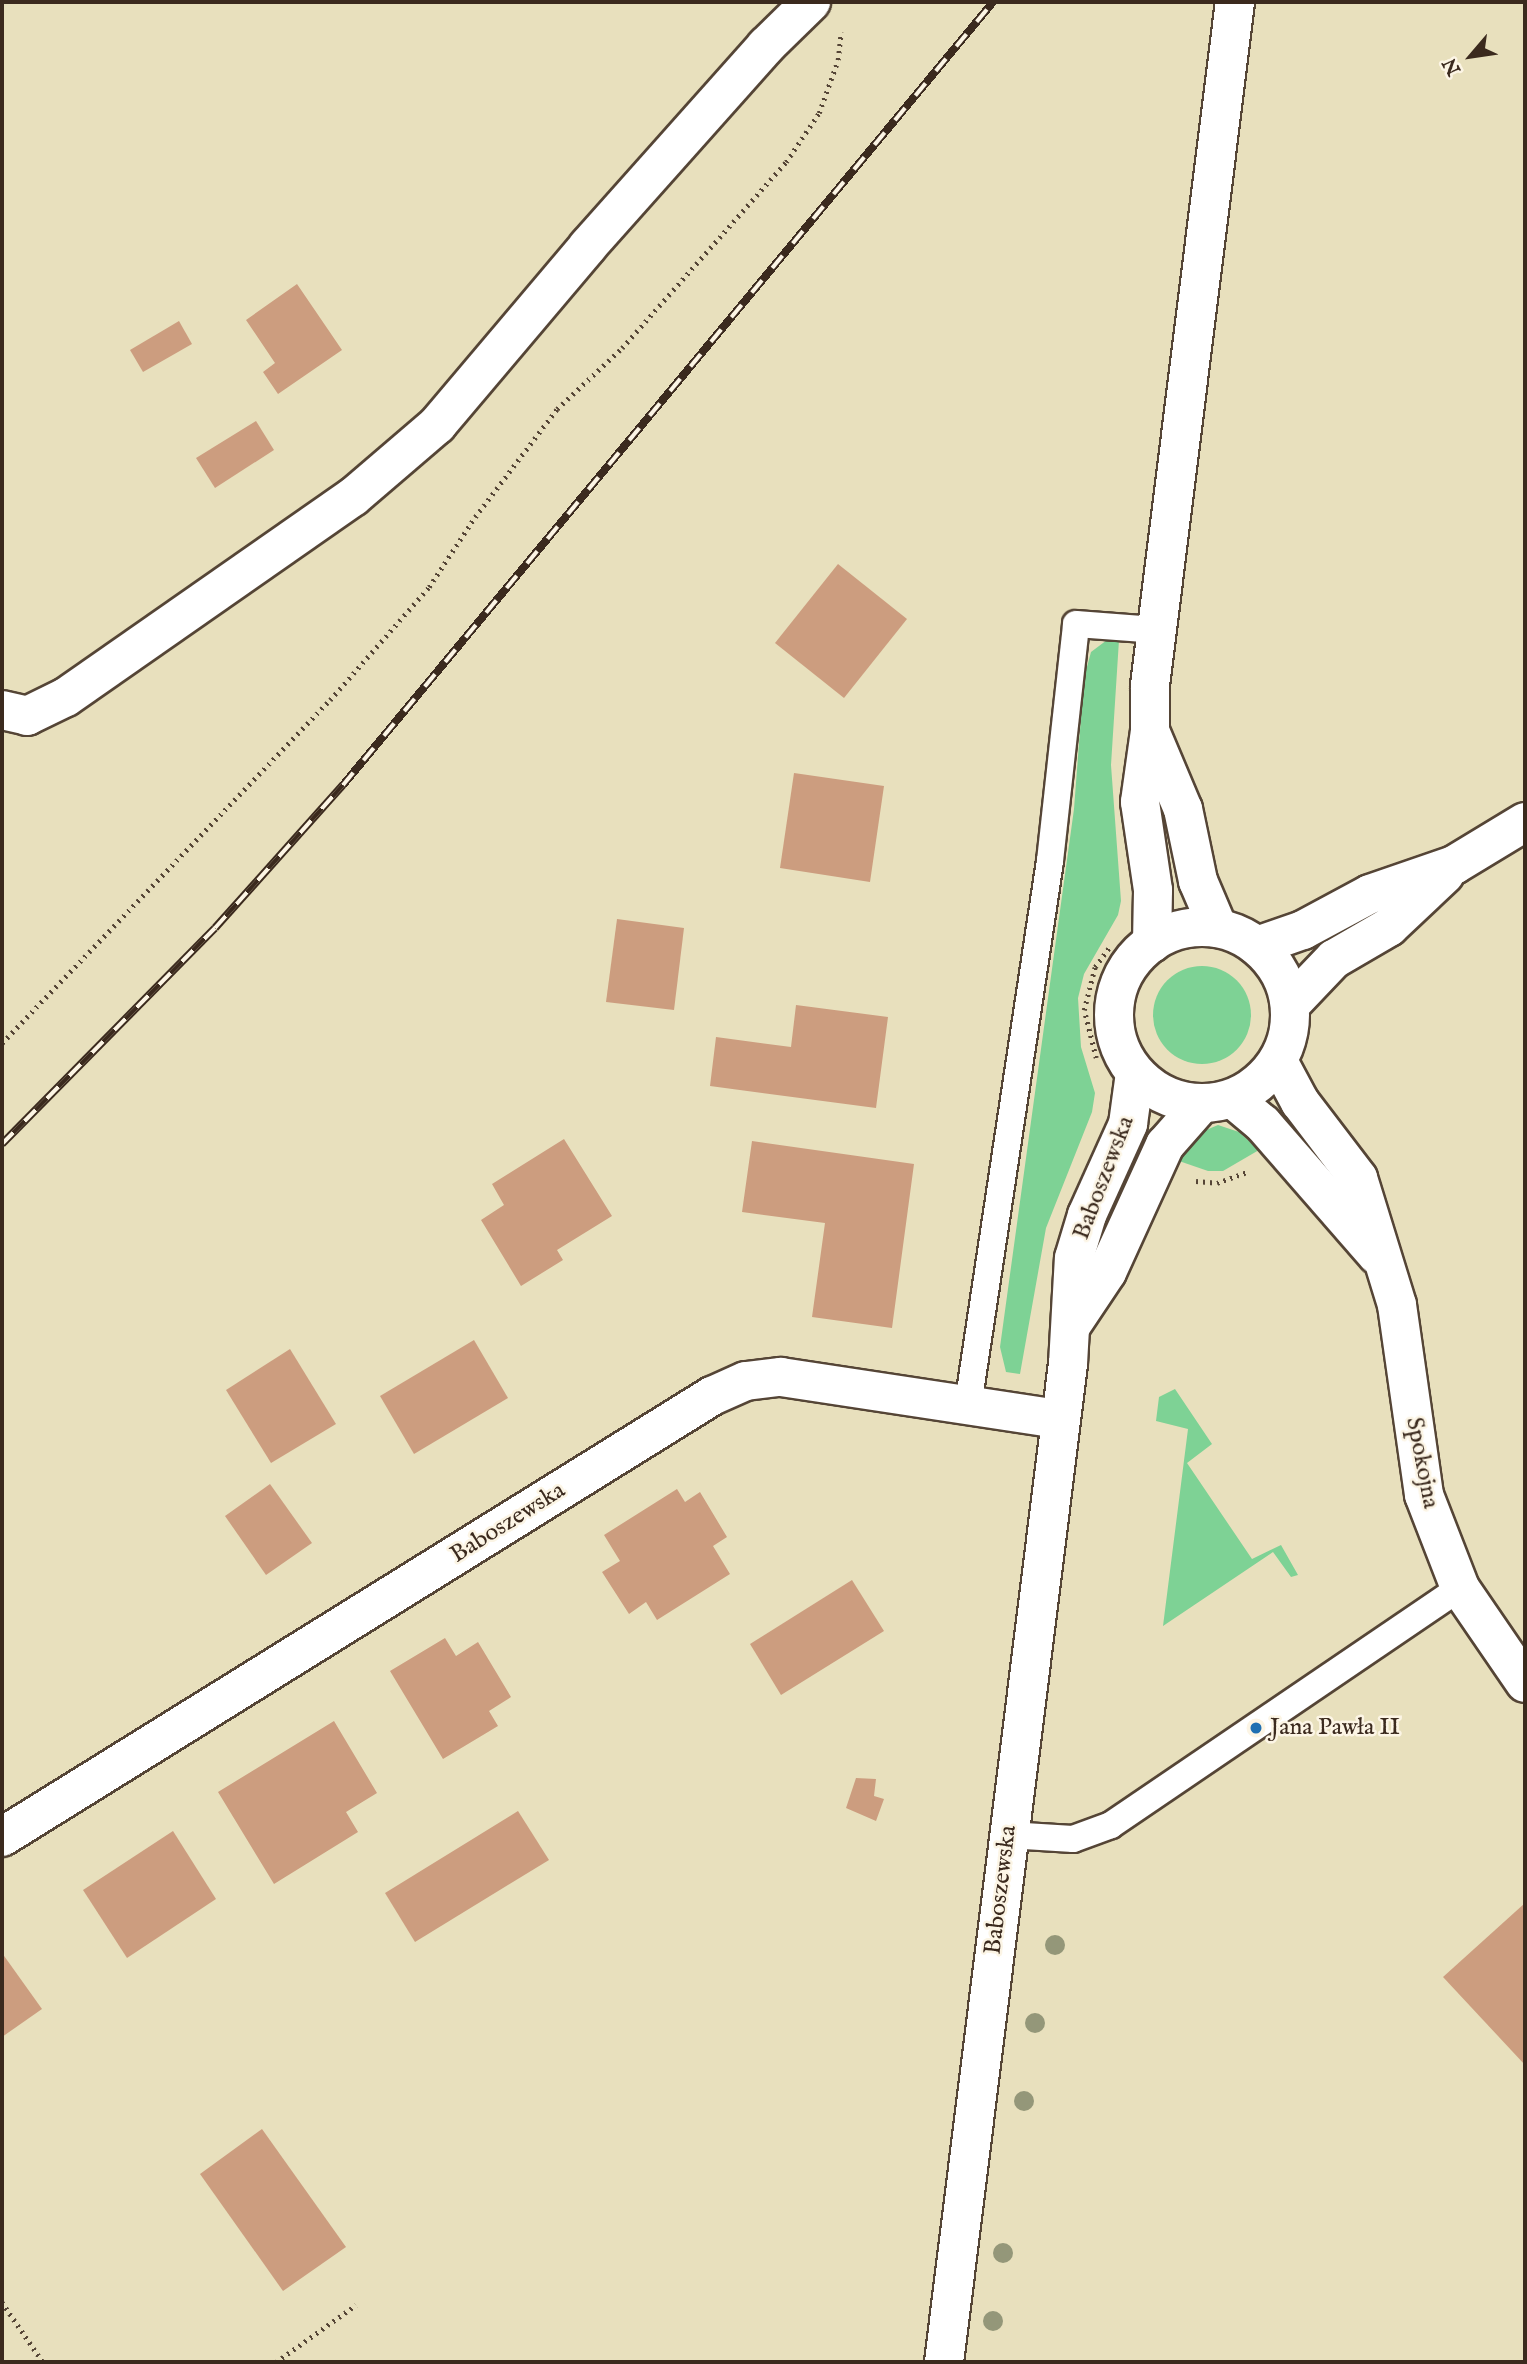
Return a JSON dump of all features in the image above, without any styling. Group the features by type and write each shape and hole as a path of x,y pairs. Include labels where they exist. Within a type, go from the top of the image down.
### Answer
{"street":[{"path":"2,710 27,716 66,697 353,497 437,425 588,246 811,2"},
{"path":"1152,943 1153,890 1140,802 1150,731 1155,630 1235,2"},
{"path":"1150,731 1184,809 1198,881 1218,928"},
{"path":"1257,946 1293,935 1370,894 1454,865 1525,822"},
{"path":"1290,1005 1313,976 1341,954 1389,927 1454,865"},
{"path":"1196,927 1218,928 1257,946 1284,982 1290,1005 1291,1024 1278,1061 1254,1087 1217,1102 1165,1095 1135,1073 1115,1028 1115,1004 1121,980 1152,943 1196,927"},
{"name":"Spokojna","path":"1278,1061 1300,1102 1358,1178 1397,1305 1424,1494 1460,1588 1525,1683"},
{"name":"Baboszewska","path":"944,2362 1071,1326 1074,1258 1087,1215 1128,1124 1135,1073"},
{"name":"Baboszewska","path":"1071,1326 1107,1272 1165,1145 1217,1102"},
{"name":"Spokojna","path":"1217,1102 1270,1131 1383,1262"},
{"name":"Baboszewska","path":"2,1837 723,1391 746,1381 781,1377 1060,1419"}],"lane":[{"path":"968,1405 1050,861 1076,624 1155,630"},
{"path":"1008,1835 1073,1839 1111,1825 1460,1588"}],"path":[{"path":"2,1043 330,700 429,587 475,517 557,409 622,348 786,162 819,113 838,60 842,25"},
{"path":"2,2302 43,2362"},
{"path":"276,2362 356,2305"}],"green space":[{"path":"1107,640 1119,640 1111,765 1121,901 1118,915 1084,974 1078,998 1081,1047 1095,1093 1092,1112 1046,1228 1020,1374 1006,1372 1000,1347 1074,809 1084,678 1091,652"},
{"path":"1202,966 1221,970 1237,980 1247,996 1251,1015 1247,1034 1237,1050 1221,1060 1202,1064 1183,1060 1167,1050 1157,1034 1153,1015 1157,996 1167,980 1183,970"},
{"path":"1218,1125 1239,1132 1259,1150 1223,1171 1208,1171 1179,1161 1199,1133"},
{"path":"1175,1389 1212,1444 1187,1463 1252,1559 1281,1545 1298,1575 1291,1577 1273,1552 1163,1626 1188,1429 1156,1421 1159,1397"}],"building":[{"path":"297,284 342,350 278,394 263,372 275,363 246,320"},
{"path":"179,321 192,344 143,372 130,350"},
{"path":"256,421 274,450 215,488 196,458"},
{"path":"838,564 907,619 844,698 775,643"},
{"path":"794,773 884,786 870,882 780,868"},
{"path":"617,919 684,928 674,1010 606,1002"},
{"path":"796,1005 888,1017 876,1108 710,1086 716,1037 791,1047"},
{"path":"564,1139 612,1216 557,1250 563,1260 521,1286 481,1220 504,1205 492,1184"},
{"path":"752,1141 914,1164 892,1328 812,1317 825,1223 742,1212"},
{"path":"474,1340 508,1398 414,1454 380,1396"},
{"path":"290,1349 336,1424 271,1463 226,1390"},
{"path":"270,1484 312,1543 266,1575 225,1516"},
{"path":"677,1489 685,1502 700,1492 727,1537 713,1546 730,1574 657,1620 646,1602 629,1614 602,1572 620,1561 604,1535"},
{"path":"852,1580 884,1631 781,1695 750,1644"},
{"path":"445,1638 456,1656 478,1642 511,1697 489,1711 498,1726 443,1759 390,1671"},
{"path":"334,1721 377,1793 346,1812 358,1832 274,1884 218,1792"},
{"path":"856,1778 876,1779 874,1796 884,1799 876,1821 846,1808"},
{"path":"518,1811 549,1860 415,1942 385,1893"},
{"path":"173,1831 216,1899 127,1958 83,1890"},
{"path":"1525,1903 1525,2065 1443,1977"},
{"path":"2,1953 42,2009 2,2037"},
{"path":"262,2129 346,2247 283,2291 200,2174"}],"railway":[{"path":"2,1144 215,928 343,785 993,2"}],"place":[{"name":"Jana Pawła II","path":"1256,1728"}]}
